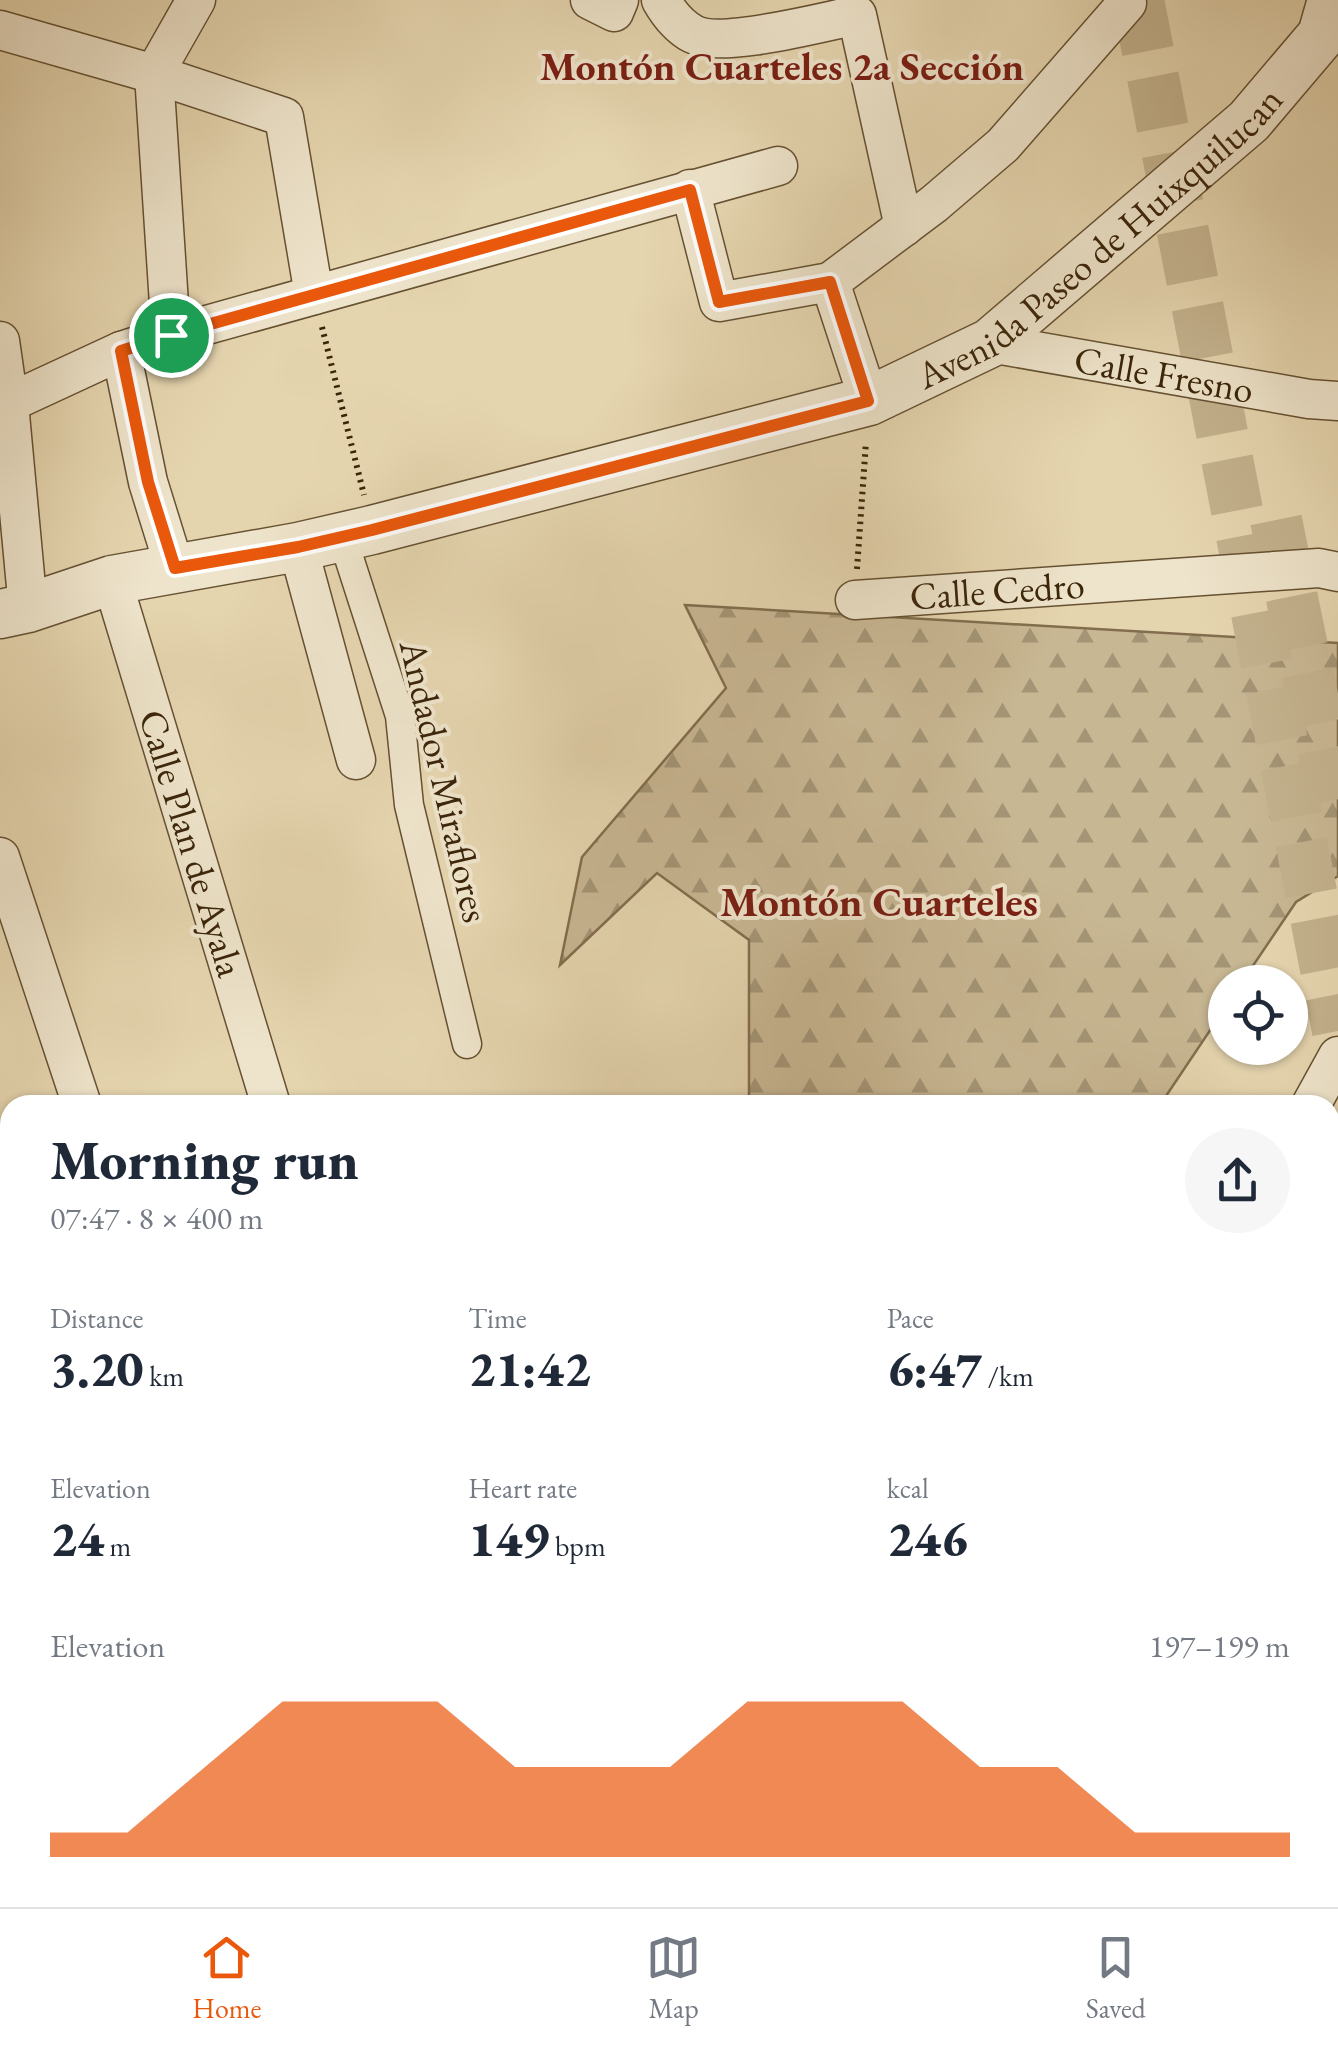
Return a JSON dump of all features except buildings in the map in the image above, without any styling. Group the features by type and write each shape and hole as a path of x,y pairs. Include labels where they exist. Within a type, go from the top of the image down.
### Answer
{"street":[{"path":"171,335 154,74 196,0"},
{"path":"662,0 671,17 696,36 727,40 857,15 904,227"},
{"name":"Avenida Paseo de Huixquilucan","path":"14,611 112,580 337,538 868,401 990,344 1249,121 1322,35 1332,0"},
{"path":"690,190 719,302 830,282 1002,146 1125,1"},
{"path":"0,30 154,74 284,117 314,295"},
{"path":"4,405 121,351 171,335 778,166"},
{"path":"830,282 868,401"},
{"path":"0,341 14,611"},
{"name":"Calle Fresno","path":"990,344 1338,401"},
{"path":"121,351 148,482 175,568"},
{"path":"337,538 356,760"},
{"name":"Andador Miraflores","path":"337,538 400,716 410,805 467,1044"},
{"name":"Calle Cedro","path":"854,600 1318,568 1338,572"},
{"name":"Calle Plan de Ayala","path":"112,580 268,1095"},
{"path":"0,857 79,1095"},
{"path":"1317,1095 1338,1056"}],"path":[{"path":"314,295 337,538"},
{"name":"Calle Cedro","path":"854,600 868,401"}],"green space":[{"path":"685,605 1338,643 1338,876 1296,902 1253,965 1208,965 1208,1033 1167,1095 749,1095 749,940 657,873 560,965 582,857 726,688"}],"tunnel":[{"path":"1138,0 1338,1031"},
{"path":"1276,520 1338,823"}],"district":[{"name":"Montón Cuarteles 2a Sección","path":"782,66"},
{"name":"Montón Cuarteles","path":"879,901"}],"route":[{"path":"690,190 719,302 830,282 868,401 372,530 175,568 148,482 121,351 171,335 690,190"}]}
